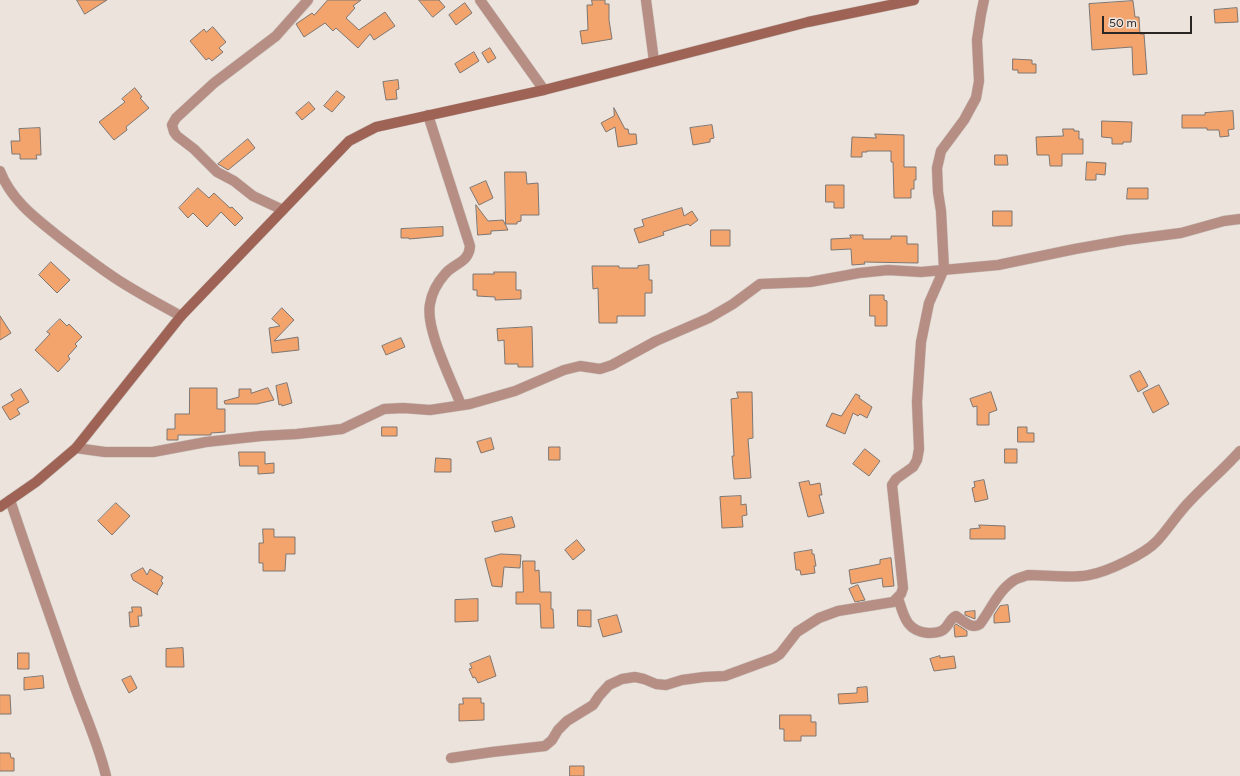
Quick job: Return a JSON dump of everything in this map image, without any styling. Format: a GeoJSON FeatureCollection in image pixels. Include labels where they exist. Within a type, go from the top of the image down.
{"type":"FeatureCollection","features":[{"type":"Feature","properties":{"kind":"main road"},"geometry":{"type":"LineString","coordinates":[[0,507],[36,482],[76,448],[181,316],[349,141],[376,127],[544,90],[808,22],[914,0]]}},
{"type":"Feature","properties":{"kind":"street"},"geometry":{"type":"LineString","coordinates":[[282,210],[253,196],[234,181],[218,172],[194,149],[177,136],[172,125],[176,118],[214,83],[276,36],[308,0]]}},
{"type":"Feature","properties":{"kind":"street"},"geometry":{"type":"LineString","coordinates":[[480,0],[544,90]]}},
{"type":"Feature","properties":{"kind":"street"},"geometry":{"type":"LineString","coordinates":[[646,0],[654,61]]}},
{"type":"Feature","properties":{"kind":"street"},"geometry":{"type":"LineString","coordinates":[[451,758],[545,746],[552,740],[558,730],[567,721],[593,705],[609,685],[622,679],[635,677],[656,684],[666,685],[682,680],[725,676],[774,658],[780,654],[797,632],[819,618],[838,612],[893,602],[901,594],[903,588],[892,485],[896,478],[914,467],[917,460],[917,402],[921,342],[929,303],[944,269],[937,168],[941,151],[964,120],[976,98],[978,81],[977,40],[980,14],[984,0]]}},
{"type":"Feature","properties":{"kind":"street"},"geometry":{"type":"LineString","coordinates":[[428,116],[470,246],[470,254],[466,259],[447,271],[436,285],[430,304],[429,318],[434,337],[461,406]]}},
{"type":"Feature","properties":{"kind":"street"},"geometry":{"type":"LineString","coordinates":[[0,171],[5,184],[16,199],[27,211],[44,225],[116,278],[181,316]]}},
{"type":"Feature","properties":{"kind":"street"},"geometry":{"type":"LineString","coordinates":[[76,448],[105,452],[153,452],[206,442],[342,429],[384,409],[403,408],[430,410],[461,406],[515,391],[564,370],[580,366],[600,369],[612,365],[656,341],[709,318],[733,304],[760,284],[810,282],[888,270],[921,272],[998,265],[1126,240],[1181,233],[1224,221],[1240,219]]}},
{"type":"Feature","properties":{"kind":"street"},"geometry":{"type":"LineString","coordinates":[[898,598],[905,619],[913,629],[921,632],[934,633],[944,630],[952,618],[956,616],[972,627],[977,626],[980,624],[1004,590],[1018,578],[1028,575],[1090,575],[1106,570],[1142,553],[1156,543],[1177,514],[1240,451]]}},
{"type":"Feature","properties":{"kind":"street"},"geometry":{"type":"LineString","coordinates":[[10,500],[73,681],[87,715],[106,776]]}},
{"type":"Feature","properties":{"kind":"building"},"geometry":{"type":"Polygon","coordinates":[[[77,0],[107,0],[85,14],[77,0]]]}},
{"type":"Feature","properties":{"kind":"building"},"geometry":{"type":"Polygon","coordinates":[[[328,0],[361,0],[353,6],[355,8],[346,18],[359,30],[385,12],[395,26],[374,40],[370,34],[358,48],[336,28],[333,31],[325,23],[304,37],[296,24],[312,13],[314,15],[328,0]]]}},
{"type":"Feature","properties":{"kind":"building"},"geometry":{"type":"Polygon","coordinates":[[[419,0],[439,0],[445,7],[433,17],[419,0]]]}},
{"type":"Feature","properties":{"kind":"building"},"geometry":{"type":"Polygon","coordinates":[[[592,0],[605,0],[605,4],[609,4],[609,20],[612,39],[582,44],[580,31],[588,30],[587,5],[592,5],[592,0]]]}},
{"type":"Feature","properties":{"kind":"building"},"geometry":{"type":"Polygon","coordinates":[[[1133,1],[1135,17],[1139,17],[1140,34],[1144,34],[1147,74],[1133,75],[1132,47],[1092,50],[1089,4],[1133,1]]]}},
{"type":"Feature","properties":{"kind":"building"},"geometry":{"type":"Polygon","coordinates":[[[465,3],[472,13],[456,25],[449,15],[465,3]]]}},
{"type":"Feature","properties":{"kind":"building"},"geometry":{"type":"Polygon","coordinates":[[[1237,8],[1238,22],[1215,23],[1214,10],[1237,8]]]}},
{"type":"Feature","properties":{"kind":"building"},"geometry":{"type":"Polygon","coordinates":[[[213,27],[226,42],[219,48],[223,52],[212,61],[209,58],[206,60],[190,41],[204,29],[206,32],[213,27]]]}},
{"type":"Feature","properties":{"kind":"building"},"geometry":{"type":"Polygon","coordinates":[[[490,48],[496,58],[488,63],[482,53],[490,48]]]}},
{"type":"Feature","properties":{"kind":"building"},"geometry":{"type":"Polygon","coordinates":[[[474,52],[479,61],[460,73],[455,64],[474,52]]]}},
{"type":"Feature","properties":{"kind":"building"},"geometry":{"type":"Polygon","coordinates":[[[1013,59],[1032,60],[1032,64],[1036,64],[1036,73],[1018,73],[1018,70],[1013,70],[1013,59]]]}},
{"type":"Feature","properties":{"kind":"building"},"geometry":{"type":"Polygon","coordinates":[[[398,80],[399,89],[396,90],[397,99],[386,100],[383,82],[398,80]]]}},
{"type":"Feature","properties":{"kind":"building"},"geometry":{"type":"Polygon","coordinates":[[[135,88],[142,97],[140,98],[149,108],[126,127],[127,130],[114,140],[99,122],[125,102],[122,99],[135,88]]]}},
{"type":"Feature","properties":{"kind":"building"},"geometry":{"type":"Polygon","coordinates":[[[337,91],[345,97],[332,112],[324,106],[337,91]]]}},
{"type":"Feature","properties":{"kind":"building"},"geometry":{"type":"Polygon","coordinates":[[[309,102],[315,109],[302,120],[296,113],[309,102]]]}},
{"type":"Feature","properties":{"kind":"building"},"geometry":{"type":"Polygon","coordinates":[[[614,108],[625,129],[628,129],[629,134],[636,134],[637,144],[618,147],[615,127],[606,132],[601,123],[614,116],[614,108]]]}},
{"type":"Feature","properties":{"kind":"building"},"geometry":{"type":"Polygon","coordinates":[[[1233,111],[1234,129],[1228,130],[1229,136],[1220,137],[1219,130],[1207,130],[1207,128],[1182,128],[1182,115],[1205,115],[1205,113],[1233,111]]]}},
{"type":"Feature","properties":{"kind":"building"},"geometry":{"type":"Polygon","coordinates":[[[1102,121],[1132,122],[1131,142],[1112,144],[1112,138],[1102,137],[1102,121]]]}},
{"type":"Feature","properties":{"kind":"building"},"geometry":{"type":"Polygon","coordinates":[[[712,125],[714,138],[710,139],[710,142],[693,145],[690,128],[712,125]]]}},
{"type":"Feature","properties":{"kind":"building"},"geometry":{"type":"Polygon","coordinates":[[[40,128],[41,155],[36,155],[37,159],[20,159],[20,154],[12,154],[11,141],[20,141],[19,129],[40,128]]]}},
{"type":"Feature","properties":{"kind":"building"},"geometry":{"type":"Polygon","coordinates":[[[1063,129],[1074,129],[1074,131],[1079,131],[1079,139],[1083,139],[1083,154],[1062,154],[1062,166],[1050,166],[1049,155],[1037,155],[1036,137],[1063,136],[1063,129]]]}},
{"type":"Feature","properties":{"kind":"building"},"geometry":{"type":"Polygon","coordinates":[[[875,134],[904,135],[904,167],[916,167],[916,180],[914,180],[914,189],[911,189],[911,198],[894,198],[893,162],[891,162],[891,151],[867,151],[862,152],[862,157],[851,157],[852,137],[876,138],[875,134]]]}},
{"type":"Feature","properties":{"kind":"building"},"geometry":{"type":"Polygon","coordinates":[[[248,139],[255,148],[228,170],[218,164],[248,139]]]}},
{"type":"Feature","properties":{"kind":"building"},"geometry":{"type":"Polygon","coordinates":[[[995,155],[1007,155],[1008,165],[995,165],[995,155]]]}},
{"type":"Feature","properties":{"kind":"building"},"geometry":{"type":"Polygon","coordinates":[[[1087,162],[1106,163],[1105,175],[1096,174],[1096,180],[1086,180],[1087,162]]]}},
{"type":"Feature","properties":{"kind":"building"},"geometry":{"type":"Polygon","coordinates":[[[505,172],[526,172],[527,184],[538,183],[539,215],[521,215],[521,221],[517,222],[517,224],[506,224],[505,172]]]}},
{"type":"Feature","properties":{"kind":"building"},"geometry":{"type":"Polygon","coordinates":[[[486,181],[493,198],[479,205],[470,188],[486,181]]]}},
{"type":"Feature","properties":{"kind":"building"},"geometry":{"type":"Polygon","coordinates":[[[826,185],[844,185],[844,208],[834,208],[834,202],[826,202],[826,185]]]}},
{"type":"Feature","properties":{"kind":"building"},"geometry":{"type":"Polygon","coordinates":[[[198,188],[209,198],[214,193],[243,218],[235,226],[221,212],[207,227],[193,213],[188,218],[179,208],[198,188]]]}},
{"type":"Feature","properties":{"kind":"building"},"geometry":{"type":"Polygon","coordinates":[[[1128,188],[1148,188],[1148,199],[1127,199],[1128,188]]]}},
{"type":"Feature","properties":{"kind":"building"},"geometry":{"type":"Polygon","coordinates":[[[476,205],[488,221],[503,220],[508,230],[491,231],[491,234],[478,235],[476,205]]]}},
{"type":"Feature","properties":{"kind":"building"},"geometry":{"type":"Polygon","coordinates":[[[682,208],[684,216],[692,211],[698,220],[690,226],[688,224],[663,232],[664,235],[639,243],[634,229],[644,226],[642,220],[682,208]]]}},
{"type":"Feature","properties":{"kind":"building"},"geometry":{"type":"Polygon","coordinates":[[[993,211],[1012,211],[1012,226],[993,226],[993,211]]]}},
{"type":"Feature","properties":{"kind":"building"},"geometry":{"type":"Polygon","coordinates":[[[443,227],[443,236],[409,239],[401,238],[401,229],[443,227]]]}},
{"type":"Feature","properties":{"kind":"building"},"geometry":{"type":"Polygon","coordinates":[[[711,230],[730,230],[730,246],[711,246],[711,230]]]}},
{"type":"Feature","properties":{"kind":"building"},"geometry":{"type":"Polygon","coordinates":[[[850,235],[863,235],[863,239],[891,239],[891,236],[907,236],[907,244],[918,244],[918,263],[864,262],[865,264],[852,265],[851,249],[831,250],[831,239],[851,238],[850,235]]]}},
{"type":"Feature","properties":{"kind":"building"},"geometry":{"type":"Polygon","coordinates":[[[51,262],[70,280],[57,293],[39,275],[51,262]]]}},
{"type":"Feature","properties":{"kind":"building"},"geometry":{"type":"Polygon","coordinates":[[[649,265],[649,280],[652,280],[652,293],[645,293],[645,316],[617,316],[617,323],[599,323],[598,288],[593,289],[592,266],[638,268],[638,266],[649,265]]]}},
{"type":"Feature","properties":{"kind":"building"},"geometry":{"type":"Polygon","coordinates":[[[494,272],[516,272],[516,290],[521,290],[521,299],[495,300],[495,297],[477,296],[477,290],[473,290],[473,274],[494,274],[494,272]]]}},
{"type":"Feature","properties":{"kind":"building"},"geometry":{"type":"Polygon","coordinates":[[[870,295],[884,295],[884,300],[887,301],[887,326],[875,326],[875,316],[870,316],[870,295]]]}},
{"type":"Feature","properties":{"kind":"building"},"geometry":{"type":"Polygon","coordinates":[[[282,308],[294,320],[274,341],[298,337],[299,350],[272,353],[269,328],[280,326],[272,319],[282,308]]]}},
{"type":"Feature","properties":{"kind":"building"},"geometry":{"type":"Polygon","coordinates":[[[0,316],[11,333],[0,340],[0,316]]]}},
{"type":"Feature","properties":{"kind":"building"},"geometry":{"type":"Polygon","coordinates":[[[60,319],[67,326],[69,324],[82,337],[75,344],[77,346],[68,356],[70,359],[58,372],[35,350],[50,334],[47,332],[60,319]]]}},
{"type":"Feature","properties":{"kind":"building"},"geometry":{"type":"Polygon","coordinates":[[[532,327],[533,367],[518,367],[518,364],[505,364],[504,340],[498,341],[497,329],[532,327]]]}},
{"type":"Feature","properties":{"kind":"building"},"geometry":{"type":"Polygon","coordinates":[[[401,338],[405,347],[386,355],[382,346],[401,338]]]}},
{"type":"Feature","properties":{"kind":"building"},"geometry":{"type":"Polygon","coordinates":[[[1140,371],[1148,386],[1138,392],[1130,376],[1140,371]]]}},
{"type":"Feature","properties":{"kind":"building"},"geometry":{"type":"Polygon","coordinates":[[[287,383],[292,403],[282,406],[281,404],[279,405],[276,386],[287,383]]]}},
{"type":"Feature","properties":{"kind":"building"},"geometry":{"type":"Polygon","coordinates":[[[1159,385],[1169,404],[1153,413],[1143,393],[1159,385]]]}},
{"type":"Feature","properties":{"kind":"building"},"geometry":{"type":"Polygon","coordinates":[[[190,388],[217,388],[217,409],[225,409],[225,432],[211,433],[211,435],[178,435],[178,440],[167,440],[167,429],[175,429],[175,414],[189,414],[190,388]]]}},
{"type":"Feature","properties":{"kind":"building"},"geometry":{"type":"Polygon","coordinates":[[[268,388],[274,400],[257,404],[225,404],[224,401],[239,397],[239,389],[251,389],[251,393],[268,388]]]}},
{"type":"Feature","properties":{"kind":"building"},"geometry":{"type":"Polygon","coordinates":[[[21,389],[29,402],[17,409],[20,414],[10,420],[2,407],[14,400],[11,395],[21,389]]]}},
{"type":"Feature","properties":{"kind":"building"},"geometry":{"type":"Polygon","coordinates":[[[737,392],[752,392],[753,438],[748,439],[751,478],[734,479],[731,399],[738,398],[737,392]]]}},
{"type":"Feature","properties":{"kind":"building"},"geometry":{"type":"Polygon","coordinates":[[[991,392],[997,410],[989,413],[989,425],[977,425],[977,406],[973,407],[970,399],[991,392]]]}},
{"type":"Feature","properties":{"kind":"building"},"geometry":{"type":"Polygon","coordinates":[[[856,394],[860,396],[859,398],[872,407],[867,418],[860,414],[858,416],[853,413],[845,434],[826,426],[832,413],[841,416],[856,394]]]}},
{"type":"Feature","properties":{"kind":"building"},"geometry":{"type":"Polygon","coordinates":[[[382,427],[397,427],[397,436],[382,436],[382,427]]]}},
{"type":"Feature","properties":{"kind":"building"},"geometry":{"type":"Polygon","coordinates":[[[1018,427],[1027,427],[1027,433],[1034,433],[1034,442],[1018,442],[1018,427]]]}},
{"type":"Feature","properties":{"kind":"building"},"geometry":{"type":"Polygon","coordinates":[[[491,438],[494,449],[481,453],[477,442],[491,438]]]}},
{"type":"Feature","properties":{"kind":"building"},"geometry":{"type":"Polygon","coordinates":[[[549,447],[560,447],[560,460],[549,460],[549,447]]]}},
{"type":"Feature","properties":{"kind":"building"},"geometry":{"type":"Polygon","coordinates":[[[865,449],[880,461],[869,476],[853,464],[865,449]]]}},
{"type":"Feature","properties":{"kind":"building"},"geometry":{"type":"Polygon","coordinates":[[[1005,449],[1017,449],[1017,463],[1005,463],[1005,449]]]}},
{"type":"Feature","properties":{"kind":"building"},"geometry":{"type":"Polygon","coordinates":[[[239,452],[265,452],[265,464],[274,463],[274,473],[258,474],[258,466],[240,466],[239,452]]]}},
{"type":"Feature","properties":{"kind":"building"},"geometry":{"type":"Polygon","coordinates":[[[436,458],[451,459],[451,472],[435,472],[436,458]]]}},
{"type":"Feature","properties":{"kind":"building"},"geometry":{"type":"Polygon","coordinates":[[[984,480],[988,499],[975,502],[972,488],[975,487],[974,482],[984,480]]]}},
{"type":"Feature","properties":{"kind":"building"},"geometry":{"type":"Polygon","coordinates":[[[809,481],[810,485],[820,483],[822,495],[819,495],[824,513],[808,517],[799,483],[809,481]]]}},
{"type":"Feature","properties":{"kind":"building"},"geometry":{"type":"Polygon","coordinates":[[[741,496],[741,505],[746,504],[747,515],[742,516],[743,527],[722,528],[720,497],[741,496]]]}},
{"type":"Feature","properties":{"kind":"building"},"geometry":{"type":"Polygon","coordinates":[[[116,503],[130,516],[112,535],[98,521],[116,503]]]}},
{"type":"Feature","properties":{"kind":"building"},"geometry":{"type":"Polygon","coordinates":[[[512,517],[515,527],[495,532],[492,522],[512,517]]]}},
{"type":"Feature","properties":{"kind":"building"},"geometry":{"type":"Polygon","coordinates":[[[979,525],[1005,526],[1005,539],[970,539],[970,529],[980,528],[979,525]]]}},
{"type":"Feature","properties":{"kind":"building"},"geometry":{"type":"Polygon","coordinates":[[[263,529],[274,529],[274,537],[295,537],[295,554],[286,554],[285,571],[263,571],[263,563],[259,563],[259,543],[263,543],[263,529]]]}},
{"type":"Feature","properties":{"kind":"building"},"geometry":{"type":"Polygon","coordinates":[[[577,540],[585,550],[573,560],[565,550],[577,540]]]}},
{"type":"Feature","properties":{"kind":"building"},"geometry":{"type":"Polygon","coordinates":[[[812,550],[816,566],[814,566],[815,573],[801,575],[800,570],[796,570],[794,553],[812,550]]]}},
{"type":"Feature","properties":{"kind":"building"},"geometry":{"type":"Polygon","coordinates":[[[501,554],[521,555],[520,568],[504,567],[502,587],[492,586],[485,559],[501,554]]]}},
{"type":"Feature","properties":{"kind":"building"},"geometry":{"type":"Polygon","coordinates":[[[891,558],[894,586],[883,587],[882,578],[851,584],[849,570],[880,564],[880,560],[891,558]]]}},
{"type":"Feature","properties":{"kind":"building"},"geometry":{"type":"Polygon","coordinates":[[[523,561],[535,561],[535,571],[539,570],[540,592],[551,592],[551,609],[553,609],[554,628],[541,628],[540,604],[516,604],[516,592],[523,592],[523,561]]]}},
{"type":"Feature","properties":{"kind":"building"},"geometry":{"type":"Polygon","coordinates":[[[143,568],[147,575],[150,569],[163,577],[161,581],[163,583],[157,593],[158,595],[133,580],[131,575],[143,568]]]}},
{"type":"Feature","properties":{"kind":"building"},"geometry":{"type":"Polygon","coordinates":[[[858,585],[865,600],[855,602],[849,589],[858,585]]]}},
{"type":"Feature","properties":{"kind":"building"},"geometry":{"type":"Polygon","coordinates":[[[478,599],[478,621],[455,622],[455,600],[478,599]]]}},
{"type":"Feature","properties":{"kind":"building"},"geometry":{"type":"Polygon","coordinates":[[[1008,605],[1010,622],[994,623],[994,615],[1000,606],[1008,605]]]}},
{"type":"Feature","properties":{"kind":"building"},"geometry":{"type":"Polygon","coordinates":[[[132,607],[141,607],[142,616],[138,616],[139,626],[130,627],[129,612],[132,612],[132,607]]]}},
{"type":"Feature","properties":{"kind":"building"},"geometry":{"type":"Polygon","coordinates":[[[578,610],[591,610],[591,627],[578,626],[578,610]]]}},
{"type":"Feature","properties":{"kind":"building"},"geometry":{"type":"Polygon","coordinates":[[[975,611],[975,619],[965,615],[965,612],[975,611]]]}},
{"type":"Feature","properties":{"kind":"building"},"geometry":{"type":"Polygon","coordinates":[[[617,615],[622,632],[603,637],[598,620],[617,615]]]}},
{"type":"Feature","properties":{"kind":"building"},"geometry":{"type":"Polygon","coordinates":[[[956,624],[967,631],[967,636],[955,637],[954,627],[956,624]]]}},
{"type":"Feature","properties":{"kind":"building"},"geometry":{"type":"Polygon","coordinates":[[[183,648],[184,667],[166,667],[166,649],[183,648]]]}},
{"type":"Feature","properties":{"kind":"building"},"geometry":{"type":"Polygon","coordinates":[[[18,653],[29,653],[29,669],[18,669],[18,653]]]}},
{"type":"Feature","properties":{"kind":"building"},"geometry":{"type":"Polygon","coordinates":[[[490,656],[496,676],[478,683],[475,677],[473,678],[469,669],[472,668],[470,664],[490,656]]]}},
{"type":"Feature","properties":{"kind":"building"},"geometry":{"type":"Polygon","coordinates":[[[940,656],[940,658],[954,656],[956,668],[934,671],[930,659],[940,656]]]}},
{"type":"Feature","properties":{"kind":"building"},"geometry":{"type":"Polygon","coordinates":[[[43,676],[44,688],[24,690],[24,678],[43,676]]]}},
{"type":"Feature","properties":{"kind":"building"},"geometry":{"type":"Polygon","coordinates":[[[131,676],[137,688],[129,693],[122,680],[131,676]]]}},
{"type":"Feature","properties":{"kind":"building"},"geometry":{"type":"Polygon","coordinates":[[[867,687],[868,702],[839,704],[838,694],[857,693],[857,688],[867,687]]]}},
{"type":"Feature","properties":{"kind":"building"},"geometry":{"type":"Polygon","coordinates":[[[0,695],[10,695],[11,714],[0,714],[0,695]]]}},
{"type":"Feature","properties":{"kind":"building"},"geometry":{"type":"Polygon","coordinates":[[[463,698],[481,698],[481,703],[484,703],[484,720],[459,721],[459,704],[463,704],[463,698]]]}},
{"type":"Feature","properties":{"kind":"building"},"geometry":{"type":"Polygon","coordinates":[[[780,715],[811,715],[811,722],[816,722],[816,736],[801,736],[801,741],[784,741],[784,729],[780,729],[780,715]]]}},
{"type":"Feature","properties":{"kind":"building"},"geometry":{"type":"Polygon","coordinates":[[[0,753],[10,753],[11,758],[14,758],[14,771],[0,771],[0,753]]]}},
{"type":"Feature","properties":{"kind":"building"},"geometry":{"type":"Polygon","coordinates":[[[570,766],[584,766],[584,776],[570,776],[570,766]]]}}]}
